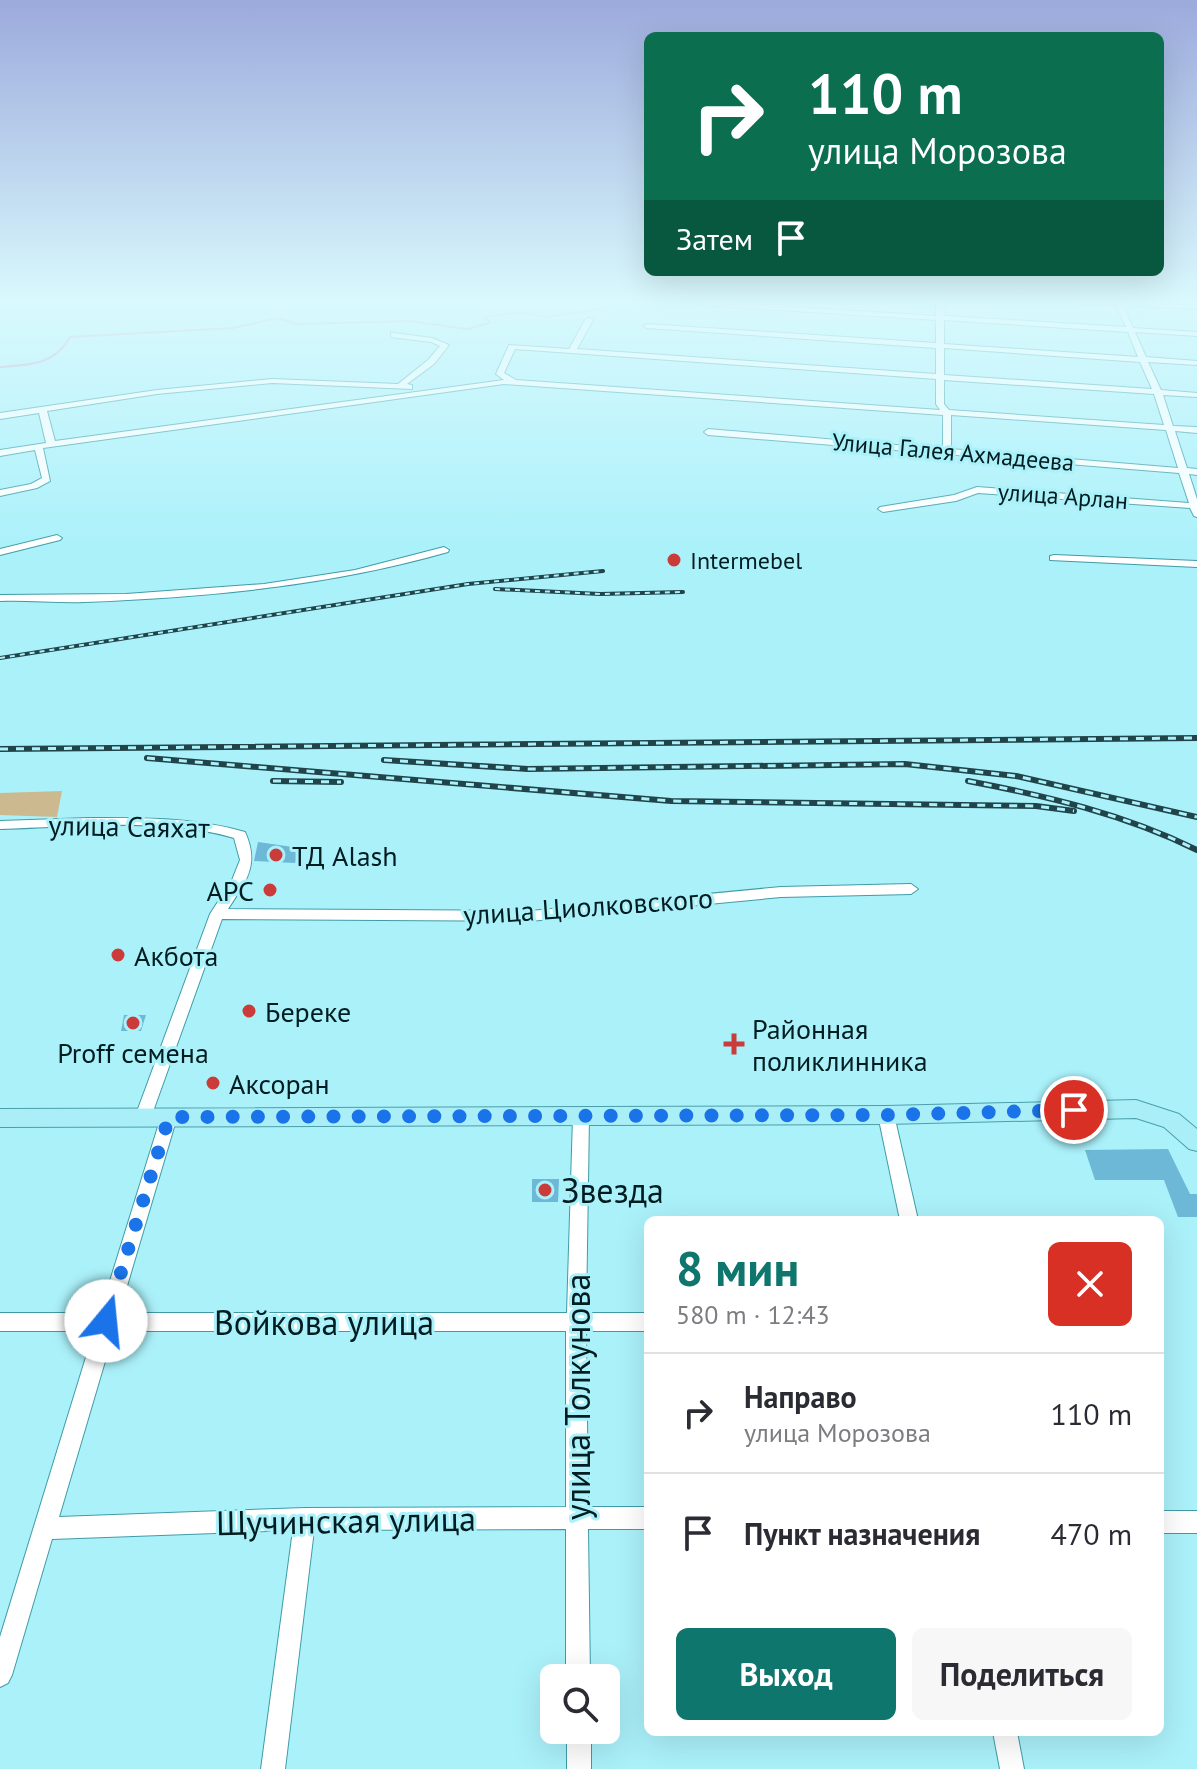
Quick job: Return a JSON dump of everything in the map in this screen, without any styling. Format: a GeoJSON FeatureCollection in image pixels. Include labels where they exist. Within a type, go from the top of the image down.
{"type":"FeatureCollection","features":[{"type":"Feature","properties":{"kind":"main road"},"geometry":{"type":"LineString","coordinates":[[0,1118],[886,1115],[1136,1109],[1171,1120],[1197,1142]]}},
{"type":"Feature","properties":{"kind":"street"},"geometry":{"type":"LineString","coordinates":[[0,416],[157,392],[245,384]]}},
{"type":"Feature","properties":{"kind":"street"},"geometry":{"type":"LineString","coordinates":[[326,384],[439,390]]}},
{"type":"Feature","properties":{"kind":"street"},"geometry":{"type":"LineString","coordinates":[[399,387],[403,384]]}},
{"type":"Feature","properties":{"kind":"street"},"geometry":{"type":"LineString","coordinates":[[0,453],[51,443],[495,384]]}},
{"type":"Feature","properties":{"kind":"street"},"geometry":{"type":"LineString","coordinates":[[529,384],[1197,430]]}},
{"type":"Feature","properties":{"kind":"street"},"geometry":{"type":"LineString","coordinates":[[940,384],[940,404],[947,414],[947,452]]}},
{"type":"Feature","properties":{"kind":"street"},"geometry":{"type":"LineString","coordinates":[[1029,384],[1197,395]]}},
{"type":"Feature","properties":{"kind":"street"},"geometry":{"type":"LineString","coordinates":[[1154,384],[1196,509]]}},
{"type":"Feature","properties":{"kind":"street"},"geometry":{"type":"LineString","coordinates":[[42,410],[51,443]]}},
{"type":"Feature","properties":{"kind":"street","name":"Улица Галея Ахмадеева"},"geometry":{"type":"LineString","coordinates":[[708,432],[1197,472]]}},
{"type":"Feature","properties":{"kind":"street"},"geometry":{"type":"LineString","coordinates":[[0,493],[34,486],[47,479],[38,446]]}},
{"type":"Feature","properties":{"kind":"street","name":"улица Арлан"},"geometry":{"type":"LineString","coordinates":[[883,509],[956,498],[977,490],[1196,509]]}},
{"type":"Feature","properties":{"kind":"street"},"geometry":{"type":"LineString","coordinates":[[0,552],[57,538]]}},
{"type":"Feature","properties":{"kind":"street"},"geometry":{"type":"LineString","coordinates":[[0,598],[75,600],[210,592],[377,570],[444,550]]}},
{"type":"Feature","properties":{"kind":"street"},"geometry":{"type":"LineString","coordinates":[[1054,558],[1197,564]]}},
{"type":"Feature","properties":{"kind":"street","name":"улица Саяхат"},"geometry":{"type":"LineString","coordinates":[[0,825],[224,828],[240,835],[247,860],[217,914],[143,1117]]}},
{"type":"Feature","properties":{"kind":"street","name":"улица Циолковского"},"geometry":{"type":"LineString","coordinates":[[217,914],[530,916],[766,893],[911,889]]}},
{"type":"Feature","properties":{"kind":"street"},"geometry":{"type":"LineString","coordinates":[[886,1115],[908,1216]]}},
{"type":"Feature","properties":{"kind":"street"},"geometry":{"type":"LineString","coordinates":[[0,1675],[169,1117]]}},
{"type":"Feature","properties":{"kind":"street","name":"улица Толкунова"},"geometry":{"type":"LineString","coordinates":[[578,1664],[576,1324],[581,1117]]}},
{"type":"Feature","properties":{"kind":"street","name":"Войкова улица"},"geometry":{"type":"LineString","coordinates":[[0,1322],[644,1322]]}},
{"type":"Feature","properties":{"kind":"street","name":"Щучинская улица"},"geometry":{"type":"LineString","coordinates":[[44,1528],[305,1519],[644,1518]]}},
{"type":"Feature","properties":{"kind":"street"},"geometry":{"type":"LineString","coordinates":[[273,1769],[305,1519]]}},
{"type":"Feature","properties":{"kind":"street"},"geometry":{"type":"LineString","coordinates":[[1164,1522],[1197,1522]]}},
{"type":"Feature","properties":{"kind":"street"},"geometry":{"type":"LineString","coordinates":[[1006,1736],[1012,1769]]}},
{"type":"Feature","properties":{"kind":"street"},"geometry":{"type":"LineString","coordinates":[[579,1744],[579,1769]]}},
{"type":"Feature","properties":{"kind":"shaded area"},"geometry":{"type":"Polygon","coordinates":[[[62,791],[57,817],[0,815],[0,793],[62,791]]]}},
{"type":"Feature","properties":{"kind":"building","name":"ТД Alash"},"geometry":{"type":"Polygon","coordinates":[[[258,842],[300,848],[295,863],[254,861],[258,842]]]}},
{"type":"Feature","properties":{"kind":"building","name":"Proff семена"},"geometry":{"type":"Polygon","coordinates":[[[124,1015],[146,1015],[141,1031],[121,1031],[124,1015]]]}},
{"type":"Feature","properties":{"kind":"building"},"geometry":{"type":"Polygon","coordinates":[[[1168,1149],[1190,1194],[1197,1194],[1197,1217],[1178,1217],[1164,1180],[1095,1180],[1085,1150],[1168,1149]]]}},
{"type":"Feature","properties":{"kind":"building","name":"Звезда"},"geometry":{"type":"Polygon","coordinates":[[[532,1179],[559,1179],[558,1202],[532,1202],[532,1179]]]}},
{"type":"Feature","properties":{"kind":"railway"},"geometry":{"type":"LineString","coordinates":[[0,658],[468,584],[603,571]]}},
{"type":"Feature","properties":{"kind":"railway"},"geometry":{"type":"LineString","coordinates":[[495,589],[600,594],[683,592]]}},
{"type":"Feature","properties":{"kind":"railway"},"geometry":{"type":"LineString","coordinates":[[0,749],[1197,738]]}},
{"type":"Feature","properties":{"kind":"railway"},"geometry":{"type":"LineString","coordinates":[[147,758],[671,801],[1036,806],[1074,811]]}},
{"type":"Feature","properties":{"kind":"railway"},"geometry":{"type":"LineString","coordinates":[[384,760],[528,769],[905,764],[1016,776],[1197,817]]}},
{"type":"Feature","properties":{"kind":"railway"},"geometry":{"type":"LineString","coordinates":[[273,781],[341,782]]}},
{"type":"Feature","properties":{"kind":"railway"},"geometry":{"type":"LineString","coordinates":[[968,781],[1085,808],[1142,826],[1197,850]]}},
{"type":"Feature","properties":{"kind":"place","name":"Intermebel"},"geometry":{"type":"Point","coordinates":[674,560]}},
{"type":"Feature","properties":{"kind":"place","name":"ТД Alash"},"geometry":{"type":"Point","coordinates":[276,855]}},
{"type":"Feature","properties":{"kind":"place","name":"АРС"},"geometry":{"type":"Point","coordinates":[270,890]}},
{"type":"Feature","properties":{"kind":"place","name":"Акбота"},"geometry":{"type":"Point","coordinates":[118,955]}},
{"type":"Feature","properties":{"kind":"place","name":"Береке"},"geometry":{"type":"Point","coordinates":[249,1011]}},
{"type":"Feature","properties":{"kind":"place","name":"Proff семена"},"geometry":{"type":"Point","coordinates":[133,1023]}},
{"type":"Feature","properties":{"kind":"place","name":"Районная поликлинника"},"geometry":{"type":"Point","coordinates":[734,1044]}},
{"type":"Feature","properties":{"kind":"place","name":"Аксоран"},"geometry":{"type":"Point","coordinates":[213,1083]}},
{"type":"Feature","properties":{"kind":"place","name":"Звезда"},"geometry":{"type":"Point","coordinates":[545,1190]}},
{"type":"Feature","properties":{"kind":"route"},"geometry":{"type":"LineString","coordinates":[[106,1321],[169,1117],[886,1115],[1074,1110]]}}]}
